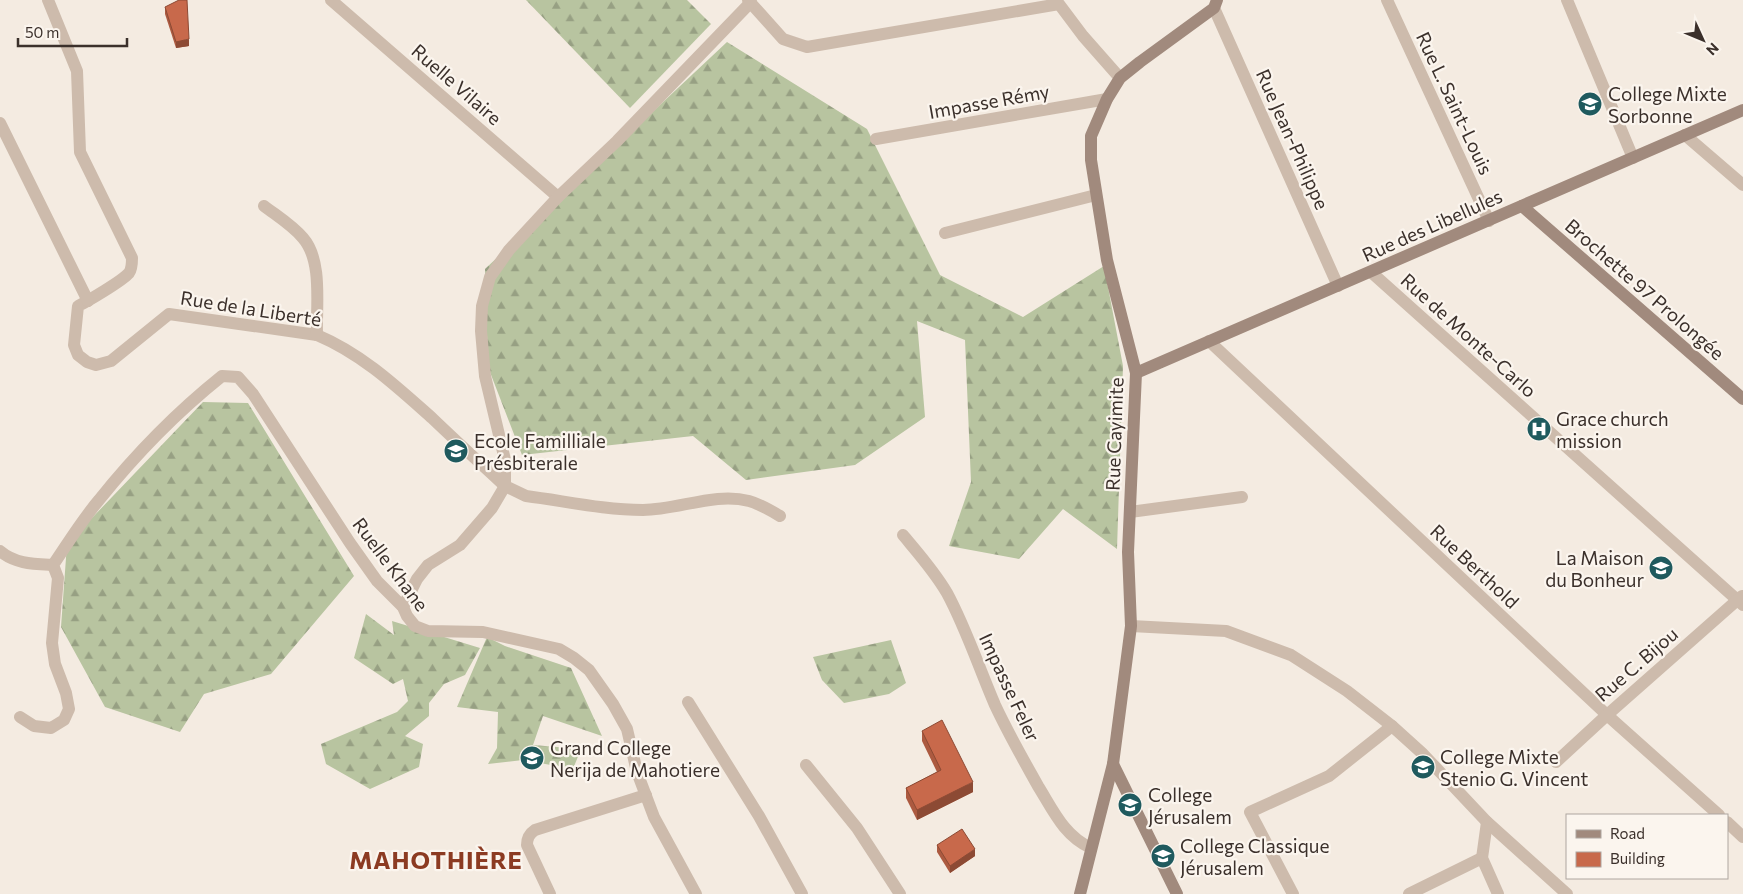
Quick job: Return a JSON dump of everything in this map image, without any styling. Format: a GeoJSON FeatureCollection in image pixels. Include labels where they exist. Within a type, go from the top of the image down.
{"type":"FeatureCollection","features":[{"type":"Feature","properties":{"kind":"street","name":"Rue de la Liberté"},"geometry":{"type":"LineString","coordinates":[[48,0],[77,71],[80,152],[132,258],[132,266],[129,273],[78,306],[74,345],[78,355],[87,362],[96,365],[111,361],[169,314],[317,335],[361,358],[394,384],[505,486],[526,496],[629,510],[736,499],[760,505],[780,516]]}},
{"type":"Feature","properties":{"kind":"street","name":"Ruelle Vilaire"},"geometry":{"type":"LineString","coordinates":[[332,0],[558,197]]}},
{"type":"Feature","properties":{"kind":"street","name":"Rue L. Saint-Louis"},"geometry":{"type":"LineString","coordinates":[[1387,0],[1489,221]]}},
{"type":"Feature","properties":{"kind":"street"},"geometry":{"type":"LineString","coordinates":[[1567,0],[1633,158]]}},
{"type":"Feature","properties":{"kind":"street"},"geometry":{"type":"LineString","coordinates":[[402,607],[417,579],[428,565],[460,545],[492,508],[505,486],[505,460],[485,376],[481,331],[482,306],[490,277],[509,250],[558,197],[755,3],[783,39],[807,47],[1058,2],[1083,36],[1120,78]]}},
{"type":"Feature","properties":{"kind":"street","name":"Rue Cayimite"},"geometry":{"type":"LineString","coordinates":[[1080,894],[1113,764],[1131,626],[1128,552],[1136,374],[1107,260],[1091,160],[1091,136],[1107,99],[1120,78],[1215,4]]}},
{"type":"Feature","properties":{"kind":"street","name":"Rue Jean-Philippe"},"geometry":{"type":"LineString","coordinates":[[1215,4],[1338,286]]}},
{"type":"Feature","properties":{"kind":"street","name":"Impasse Rémy"},"geometry":{"type":"LineString","coordinates":[[876,139],[1107,99]]}},
{"type":"Feature","properties":{"kind":"street","name":"Rue des Libellules"},"geometry":{"type":"LineString","coordinates":[[1136,374],[1743,110]]}},
{"type":"Feature","properties":{"kind":"street"},"geometry":{"type":"LineString","coordinates":[[0,123],[88,301]]}},
{"type":"Feature","properties":{"kind":"street"},"geometry":{"type":"LineString","coordinates":[[1685,135],[1743,186]]}},
{"type":"Feature","properties":{"kind":"street"},"geometry":{"type":"LineString","coordinates":[[945,233],[1096,195]]}},
{"type":"Feature","properties":{"kind":"street"},"geometry":{"type":"LineString","coordinates":[[264,206],[294,229],[304,239],[311,252],[316,281],[317,335]]}},
{"type":"Feature","properties":{"kind":"street","name":"Brochette 97 Prolongée"},"geometry":{"type":"LineString","coordinates":[[1522,206],[1743,399]]}},
{"type":"Feature","properties":{"kind":"street","name":"Rue de Monte-Carlo"},"geometry":{"type":"LineString","coordinates":[[1371,272],[1741,600]]}},
{"type":"Feature","properties":{"kind":"street","name":"Rue Berthold"},"geometry":{"type":"LineString","coordinates":[[1209,341],[1606,715],[1718,814]]}},
{"type":"Feature","properties":{"kind":"street","name":"Ruelle Khane"},"geometry":{"type":"LineString","coordinates":[[53,565],[98,500],[139,453],[222,376],[238,377],[245,383],[350,543],[415,626],[428,631],[483,632],[559,649],[589,670],[613,704],[627,729],[637,772],[654,817],[696,894]]}},
{"type":"Feature","properties":{"kind":"street"},"geometry":{"type":"LineString","coordinates":[[1130,512],[1242,497]]}},
{"type":"Feature","properties":{"kind":"street","name":"Impasse Feler"},"geometry":{"type":"LineString","coordinates":[[903,535],[927,564],[946,592],[980,665],[995,704],[1018,751],[1061,824],[1080,843],[1091,848]]}},
{"type":"Feature","properties":{"kind":"street"},"geometry":{"type":"LineString","coordinates":[[0,551],[6,556],[26,564],[53,565],[58,578],[52,643],[55,664],[66,693],[69,709],[64,720],[51,728],[34,726],[20,718]]}},
{"type":"Feature","properties":{"kind":"street","name":"Rue C. Bijou"},"geometry":{"type":"LineString","coordinates":[[1556,762],[1606,715],[1741,600]]}},
{"type":"Feature","properties":{"kind":"street"},"geometry":{"type":"LineString","coordinates":[[1131,626],[1226,631],[1291,655],[1347,691],[1392,726],[1423,754],[1487,822],[1567,894]]}},
{"type":"Feature","properties":{"kind":"street"},"geometry":{"type":"LineString","coordinates":[[688,702],[759,816],[802,894]]}},
{"type":"Feature","properties":{"kind":"street"},"geometry":{"type":"LineString","coordinates":[[1293,894],[1250,812],[1329,776],[1392,726]]}},
{"type":"Feature","properties":{"kind":"street"},"geometry":{"type":"LineString","coordinates":[[1113,764],[1177,894]]}},
{"type":"Feature","properties":{"kind":"street"},"geometry":{"type":"LineString","coordinates":[[806,765],[857,828],[900,894]]}},
{"type":"Feature","properties":{"kind":"street"},"geometry":{"type":"LineString","coordinates":[[550,894],[527,845],[528,836],[531,832],[646,796]]}},
{"type":"Feature","properties":{"kind":"street"},"geometry":{"type":"LineString","coordinates":[[1487,822],[1482,858],[1498,894]]}},
{"type":"Feature","properties":{"kind":"street"},"geometry":{"type":"LineString","coordinates":[[1728,823],[1743,837]]}},
{"type":"Feature","properties":{"kind":"street"},"geometry":{"type":"LineString","coordinates":[[1409,894],[1482,858]]}},
{"type":"Feature","properties":{"kind":"green space"},"geometry":{"type":"Polygon","coordinates":[[[526,0],[687,0],[711,24],[630,108],[526,0]]]}},
{"type":"Feature","properties":{"kind":"green space"},"geometry":{"type":"Polygon","coordinates":[[[727,42],[867,129],[940,275],[1023,317],[1104,266],[1123,366],[1117,549],[1063,509],[1019,559],[949,546],[971,482],[965,340],[917,321],[925,417],[855,465],[746,480],[693,436],[522,455],[488,367],[485,269],[727,42]]]}},
{"type":"Feature","properties":{"kind":"green space"},"geometry":{"type":"Polygon","coordinates":[[[203,402],[248,403],[354,576],[271,674],[204,694],[180,732],[105,707],[61,627],[67,544],[203,402]]]}},
{"type":"Feature","properties":{"kind":"green space"},"geometry":{"type":"Polygon","coordinates":[[[366,614],[394,635],[392,621],[480,648],[465,675],[444,684],[429,703],[429,716],[405,736],[423,744],[419,767],[370,789],[326,764],[321,744],[397,712],[408,701],[403,679],[393,684],[354,658],[366,614]]]}},
{"type":"Feature","properties":{"kind":"green space"},"geometry":{"type":"Polygon","coordinates":[[[487,637],[505,646],[571,668],[602,736],[543,716],[533,745],[581,749],[573,769],[523,760],[488,764],[497,748],[498,712],[457,707],[487,637]]]}},
{"type":"Feature","properties":{"kind":"green space"},"geometry":{"type":"Polygon","coordinates":[[[891,640],[906,683],[889,694],[844,703],[822,680],[813,657],[891,640]]]}},
{"type":"Feature","properties":{"kind":"building"},"geometry":{"type":"Polygon","coordinates":[[[179,0],[187,0],[189,39],[176,42],[165,7],[179,0]]]}},
{"type":"Feature","properties":{"kind":"building"},"geometry":{"type":"Polygon","coordinates":[[[942,720],[973,782],[917,810],[906,788],[941,770],[922,731],[942,720]]]}},
{"type":"Feature","properties":{"kind":"building"},"geometry":{"type":"Polygon","coordinates":[[[962,829],[975,849],[950,866],[937,845],[962,829]]]}},
{"type":"Feature","properties":{"kind":"place","name":"College Mixte Sorbonne"},"geometry":{"type":"Point","coordinates":[1590,104]}},
{"type":"Feature","properties":{"kind":"place","name":"Grace church mission"},"geometry":{"type":"Point","coordinates":[1539,429]}},
{"type":"Feature","properties":{"kind":"place","name":"Ecole Familliale Présbiterale"},"geometry":{"type":"Point","coordinates":[456,451]}},
{"type":"Feature","properties":{"kind":"place","name":"La Maison du Bonheur"},"geometry":{"type":"Point","coordinates":[1661,568]}},
{"type":"Feature","properties":{"kind":"place","name":"Grand College Nerija de Mahotiere"},"geometry":{"type":"Point","coordinates":[532,758]}},
{"type":"Feature","properties":{"kind":"place","name":"College Mixte Stenio G. Vincent"},"geometry":{"type":"Point","coordinates":[1423,767]}},
{"type":"Feature","properties":{"kind":"place","name":"College Jérusalem"},"geometry":{"type":"Point","coordinates":[1130,805]}},
{"type":"Feature","properties":{"kind":"place","name":"College Classique Jérusalem"},"geometry":{"type":"Point","coordinates":[1163,856]}},
{"type":"Feature","properties":{"kind":"district","name":"MAHOTHIÈRE"},"geometry":{"type":"Point","coordinates":[436,859]}}]}
